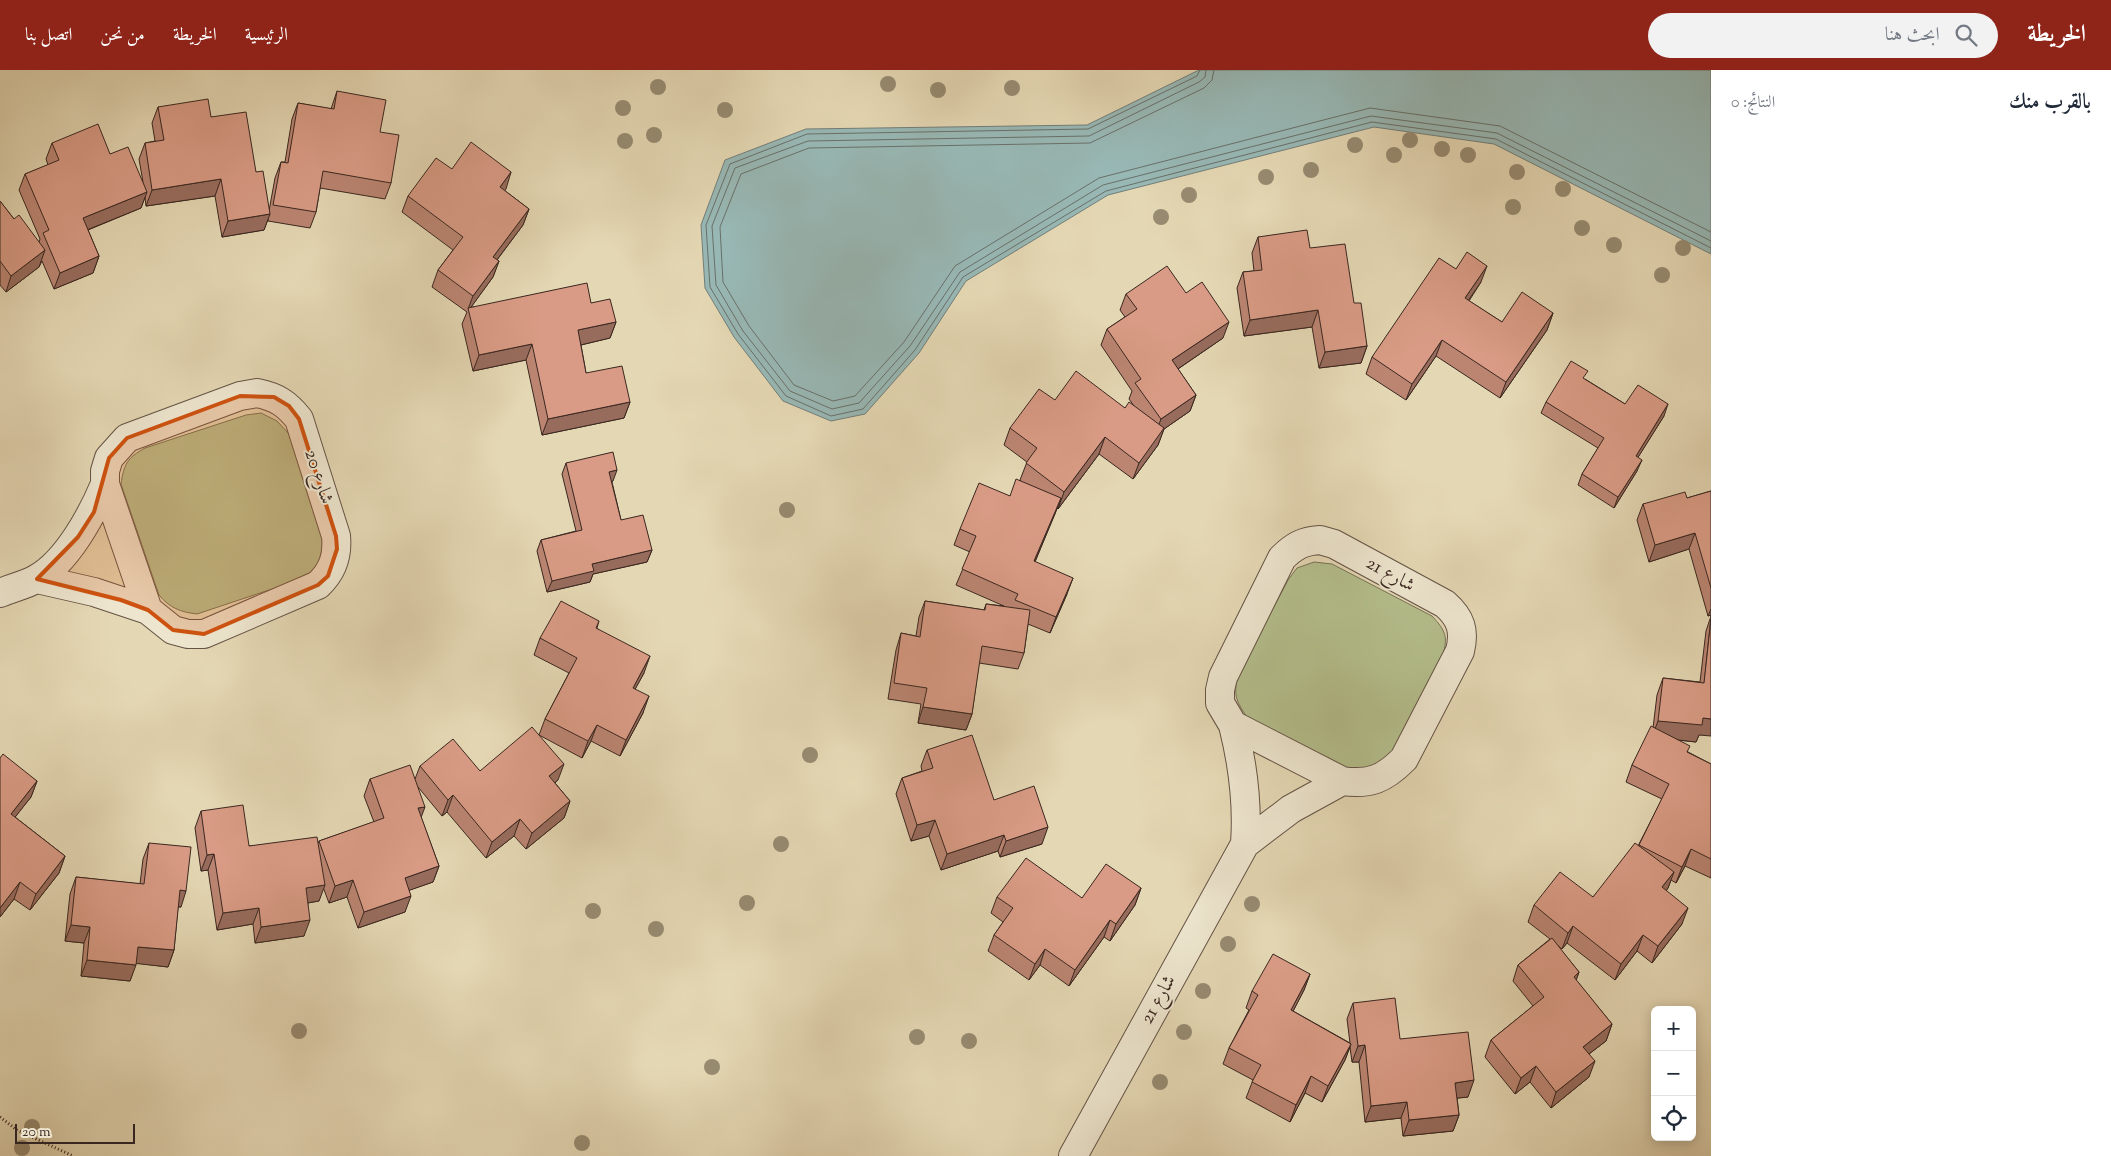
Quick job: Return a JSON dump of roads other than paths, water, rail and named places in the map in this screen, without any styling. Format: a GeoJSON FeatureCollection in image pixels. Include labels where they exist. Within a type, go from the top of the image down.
{"type":"FeatureCollection","features":[{"type":"Feature","properties":{"kind":"street","name":"شارع 20"},"geometry":{"type":"LineString","coordinates":[[0,593],[37,579],[59,559],[78,537],[94,512],[105,484],[109,458],[127,438],[240,396],[258,393],[274,396],[289,406],[300,420],[336,536],[337,550],[328,576],[318,585],[204,634],[188,634],[172,630],[148,610],[94,592],[37,579]]}},
{"type":"Feature","properties":{"kind":"street","name":"شارع 20"},"geometry":{"type":"LineString","coordinates":[[105,484],[148,610]]}},
{"type":"Feature","properties":{"kind":"street","name":"شارع 21"},"geometry":{"type":"LineString","coordinates":[[1233,725],[1342,781],[1359,783],[1376,780],[1392,772],[1404,759],[1460,651],[1463,638],[1458,619],[1445,604],[1334,544],[1320,540],[1306,541],[1292,547],[1282,558],[1223,677],[1220,690],[1220,703],[1233,725],[1245,784],[1247,814],[1245,844]]}},
{"type":"Feature","properties":{"kind":"street","name":"شارع 21"},"geometry":{"type":"LineString","coordinates":[[1073,1156],[1245,844],[1291,809],[1342,781]]}},
{"type":"Feature","properties":{"kind":"water"},"geometry":{"type":"Polygon","coordinates":[[[1199,70],[1711,70],[1711,254],[1494,144],[1374,127],[1108,195],[966,281],[919,353],[865,414],[831,421],[783,401],[734,337],[705,288],[701,225],[725,160],[806,129],[1087,125],[1199,70]]]}}]}
